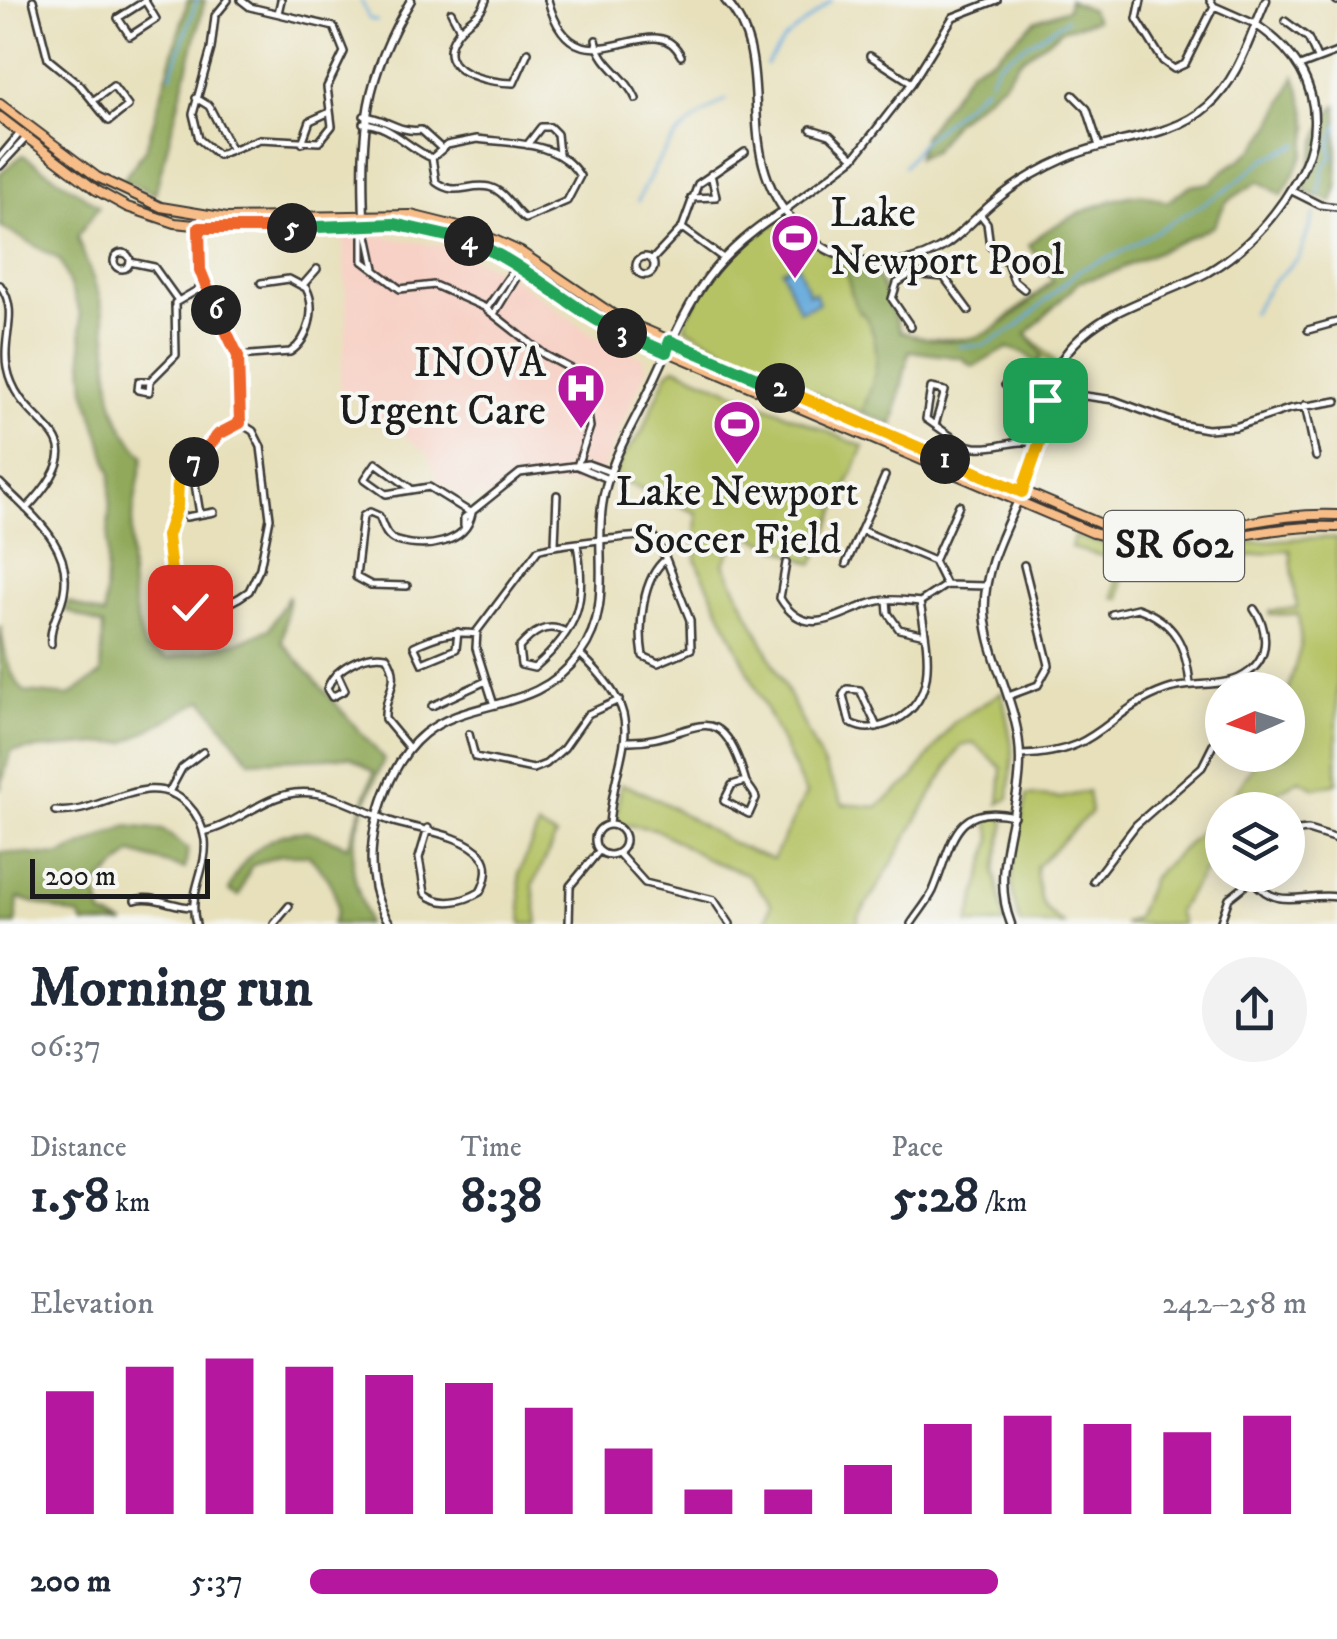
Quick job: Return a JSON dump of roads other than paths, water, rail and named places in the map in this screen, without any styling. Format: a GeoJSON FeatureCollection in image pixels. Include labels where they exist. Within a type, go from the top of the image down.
{"type":"FeatureCollection","features":[{"type":"Feature","properties":{"kind":"main road","name":"SR 602"},"geometry":{"type":"LineString","coordinates":[[0,104],[120,190],[161,207],[200,216],[240,219],[364,212],[449,222],[525,255],[591,303],[670,341],[1102,524],[1165,534],[1208,532],[1291,516],[1337,515]]}},
{"type":"Feature","properties":{"kind":"main road","name":"SR 602"},"geometry":{"type":"LineString","coordinates":[[0,117],[96,190],[127,207],[199,228],[244,230],[364,224],[446,234],[522,267],[590,317],[1094,534],[1154,545],[1190,546],[1279,530],[1337,527]]}},
{"type":"Feature","properties":{"kind":"street"},"geometry":{"type":"LineString","coordinates":[[33,0],[48,59],[94,100],[109,121],[128,106],[113,86],[94,100]]}},
{"type":"Feature","properties":{"kind":"street"},"geometry":{"type":"LineString","coordinates":[[228,0],[215,16],[211,49],[196,98],[193,114],[200,139],[218,155],[260,139],[319,142],[332,126],[327,87],[344,52],[334,27],[278,14],[241,0]]}},
{"type":"Feature","properties":{"kind":"street"},"geometry":{"type":"LineString","coordinates":[[278,14],[281,0]]}},
{"type":"Feature","properties":{"kind":"street"},"geometry":{"type":"LineString","coordinates":[[411,0],[379,58],[363,120],[364,224],[370,258],[377,271],[400,289],[434,285],[487,308],[545,355],[575,370],[582,380],[590,430],[577,466]]}},
{"type":"Feature","properties":{"kind":"street"},"geometry":{"type":"LineString","coordinates":[[486,0],[480,14],[460,29],[451,56],[456,66],[472,77],[517,82],[528,52]]}},
{"type":"Feature","properties":{"kind":"street"},"geometry":{"type":"LineString","coordinates":[[548,0],[555,19],[566,31],[596,40],[614,36]]}},
{"type":"Feature","properties":{"kind":"street"},"geometry":{"type":"LineString","coordinates":[[725,0],[744,27],[753,52],[756,138],[763,168],[785,210],[800,230],[842,256],[881,264],[913,260],[950,242],[1033,175],[1099,146],[1172,128],[1204,110],[1229,82],[1266,0]]}},
{"type":"Feature","properties":{"kind":"street"},"geometry":{"type":"LineString","coordinates":[[390,924],[378,900],[372,874],[378,816],[388,782],[408,748],[443,720],[548,682],[580,654],[599,610],[601,542],[609,475],[686,306],[723,258],[854,158],[912,83],[953,17],[996,0]]}},
{"type":"Feature","properties":{"kind":"street"},"geometry":{"type":"LineString","coordinates":[[1011,924],[1002,876],[1014,816],[1020,755],[1011,695],[988,629],[987,586],[1039,444],[1047,391],[1062,359],[1088,329],[1227,260],[1267,224],[1307,160],[1314,127],[1313,104],[1300,66],[1277,38],[1212,3],[1186,64],[1174,69],[1163,61],[1137,20],[1142,0]]}},
{"type":"Feature","properties":{"kind":"street"},"geometry":{"type":"LineString","coordinates":[[145,1],[156,19],[130,36],[118,18],[145,1]]}},
{"type":"Feature","properties":{"kind":"street"},"geometry":{"type":"LineString","coordinates":[[450,12],[460,29]]}},
{"type":"Feature","properties":{"kind":"street"},"geometry":{"type":"LineString","coordinates":[[1285,21],[1308,38],[1316,58]]}},
{"type":"Feature","properties":{"kind":"street"},"geometry":{"type":"LineString","coordinates":[[675,35],[681,56]]}},
{"type":"Feature","properties":{"kind":"street"},"geometry":{"type":"LineString","coordinates":[[596,40],[604,60],[624,77],[636,99]]}},
{"type":"Feature","properties":{"kind":"street"},"geometry":{"type":"LineString","coordinates":[[1300,66],[1337,52]]}},
{"type":"Feature","properties":{"kind":"street"},"geometry":{"type":"LineString","coordinates":[[870,56],[912,83]]}},
{"type":"Feature","properties":{"kind":"street"},"geometry":{"type":"LineString","coordinates":[[1073,94],[1087,108],[1099,146]]}},
{"type":"Feature","properties":{"kind":"street"},"geometry":{"type":"LineString","coordinates":[[196,98],[210,106],[232,150]]}},
{"type":"Feature","properties":{"kind":"street"},"geometry":{"type":"LineString","coordinates":[[302,143],[310,121],[330,112]]}},
{"type":"Feature","properties":{"kind":"street"},"geometry":{"type":"LineString","coordinates":[[363,120],[382,118],[397,131],[421,130],[442,149]]}},
{"type":"Feature","properties":{"kind":"street"},"geometry":{"type":"LineString","coordinates":[[363,120],[386,126],[410,148],[432,158]]}},
{"type":"Feature","properties":{"kind":"street"},"geometry":{"type":"LineString","coordinates":[[0,166],[31,126]]}},
{"type":"Feature","properties":{"kind":"street"},"geometry":{"type":"LineString","coordinates":[[528,145],[541,127],[550,127],[556,134],[559,154]]}},
{"type":"Feature","properties":{"kind":"street"},"geometry":{"type":"LineString","coordinates":[[810,130],[830,136],[854,158]]}},
{"type":"Feature","properties":{"kind":"street"},"geometry":{"type":"LineString","coordinates":[[0,157],[24,135]]}},
{"type":"Feature","properties":{"kind":"street"},"geometry":{"type":"LineString","coordinates":[[477,139],[528,145],[568,157],[580,176],[567,201],[525,219],[490,187],[445,189],[436,182],[432,158],[442,149],[477,139]]}},
{"type":"Feature","properties":{"kind":"street"},"geometry":{"type":"LineString","coordinates":[[652,260],[682,228],[698,184],[745,152]]}},
{"type":"Feature","properties":{"kind":"street"},"geometry":{"type":"LineString","coordinates":[[691,198],[716,197],[711,174]]}},
{"type":"Feature","properties":{"kind":"street"},"geometry":{"type":"LineString","coordinates":[[1290,190],[1317,204],[1337,207]]}},
{"type":"Feature","properties":{"kind":"street"},"geometry":{"type":"LineString","coordinates":[[980,214],[987,223],[990,246],[1007,262],[1014,280],[1024,290]]}},
{"type":"Feature","properties":{"kind":"street"},"geometry":{"type":"LineString","coordinates":[[200,216],[198,259],[204,286],[238,356],[240,423]]}},
{"type":"Feature","properties":{"kind":"street"},"geometry":{"type":"LineString","coordinates":[[682,228],[723,258]]}},
{"type":"Feature","properties":{"kind":"street"},"geometry":{"type":"LineString","coordinates":[[494,314],[525,255]]}},
{"type":"Feature","properties":{"kind":"street"},"geometry":{"type":"LineString","coordinates":[[913,260],[916,274]]}},
{"type":"Feature","properties":{"kind":"street"},"geometry":{"type":"LineString","coordinates":[[130,262],[154,267],[178,299]]}},
{"type":"Feature","properties":{"kind":"street"},"geometry":{"type":"LineString","coordinates":[[487,308],[522,267]]}},
{"type":"Feature","properties":{"kind":"street"},"geometry":{"type":"LineString","coordinates":[[303,285],[317,270]]}},
{"type":"Feature","properties":{"kind":"street"},"geometry":{"type":"LineString","coordinates":[[910,328],[893,306],[892,294],[900,279],[916,274],[944,278],[969,311]]}},
{"type":"Feature","properties":{"kind":"street"},"geometry":{"type":"LineString","coordinates":[[238,356],[283,354],[300,345],[311,304],[303,285],[289,279],[261,283]]}},
{"type":"Feature","properties":{"kind":"street"},"geometry":{"type":"LineString","coordinates":[[0,284],[11,311],[6,356],[9,375],[18,395],[54,434],[59,454],[54,478],[26,509]]}},
{"type":"Feature","properties":{"kind":"street"},"geometry":{"type":"LineString","coordinates":[[150,381],[151,390],[142,393],[138,381],[150,381],[176,354],[173,313],[178,299],[204,286]]}},
{"type":"Feature","properties":{"kind":"street"},"geometry":{"type":"LineString","coordinates":[[1308,330],[1337,322]]}},
{"type":"Feature","properties":{"kind":"street"},"geometry":{"type":"LineString","coordinates":[[1005,385],[1130,403],[1179,424],[1207,429],[1235,428],[1305,405],[1337,401]]}},
{"type":"Feature","properties":{"kind":"street"},"geometry":{"type":"LineString","coordinates":[[936,426],[945,391],[932,388],[926,419],[936,426],[976,447],[1027,440],[1039,444]]}},
{"type":"Feature","properties":{"kind":"street"},"geometry":{"type":"LineString","coordinates":[[1305,405],[1316,456]]}},
{"type":"Feature","properties":{"kind":"street"},"geometry":{"type":"LineString","coordinates":[[240,423],[253,431],[261,447],[270,530],[249,591],[213,606],[190,607],[182,601],[172,580],[167,536],[177,506],[178,481],[219,434],[240,423]]}},
{"type":"Feature","properties":{"kind":"street"},"geometry":{"type":"LineString","coordinates":[[410,488],[376,463],[365,479],[386,494],[429,487],[472,513]]}},
{"type":"Feature","properties":{"kind":"street"},"geometry":{"type":"LineString","coordinates":[[407,586],[371,585],[356,578],[364,516],[370,512],[379,516],[386,534],[397,541],[449,542],[464,528],[464,518],[520,474],[592,464],[609,475]]}},
{"type":"Feature","properties":{"kind":"street"},"geometry":{"type":"LineString","coordinates":[[187,471],[195,484],[200,514]]}},
{"type":"Feature","properties":{"kind":"street"},"geometry":{"type":"LineString","coordinates":[[846,564],[885,476]]}},
{"type":"Feature","properties":{"kind":"street"},"geometry":{"type":"LineString","coordinates":[[0,482],[54,540],[65,568],[65,588],[50,630],[51,644]]}},
{"type":"Feature","properties":{"kind":"street"},"geometry":{"type":"LineString","coordinates":[[556,544],[557,494]]}},
{"type":"Feature","properties":{"kind":"street"},"geometry":{"type":"LineString","coordinates":[[934,561],[959,504]]}},
{"type":"Feature","properties":{"kind":"street"},"geometry":{"type":"LineString","coordinates":[[186,517],[214,512]]}},
{"type":"Feature","properties":{"kind":"street"},"geometry":{"type":"LineString","coordinates":[[861,530],[934,561],[946,584]]}},
{"type":"Feature","properties":{"kind":"street"},"geometry":{"type":"LineString","coordinates":[[494,702],[477,634],[538,550],[556,544],[601,542],[644,533],[654,536],[666,558],[693,635],[691,648],[682,656],[658,663],[644,656],[642,613],[652,573],[666,558]]}},
{"type":"Feature","properties":{"kind":"street"},"geometry":{"type":"LineString","coordinates":[[566,632],[547,627],[538,631],[520,648],[521,665],[534,668],[566,632],[583,594],[577,544]]}},
{"type":"Feature","properties":{"kind":"street"},"geometry":{"type":"LineString","coordinates":[[786,563],[780,598],[798,616],[827,623],[888,600],[920,602],[946,584],[987,586]]}},
{"type":"Feature","properties":{"kind":"street"},"geometry":{"type":"LineString","coordinates":[[1011,695],[1038,684],[1049,665],[1024,564]]}},
{"type":"Feature","properties":{"kind":"street"},"geometry":{"type":"LineString","coordinates":[[888,600],[888,613],[898,629],[925,635]]}},
{"type":"Feature","properties":{"kind":"street"},"geometry":{"type":"LineString","coordinates":[[877,727],[865,695],[847,689],[843,706],[850,722],[863,729],[877,727],[895,721],[917,705],[927,681],[920,602]]}},
{"type":"Feature","properties":{"kind":"street"},"geometry":{"type":"LineString","coordinates":[[1112,614],[1137,608],[1166,623],[1186,651],[1190,684]]}},
{"type":"Feature","properties":{"kind":"street"},"geometry":{"type":"LineString","coordinates":[[1250,672],[1261,658],[1265,632],[1254,610]]}},
{"type":"Feature","properties":{"kind":"street"},"geometry":{"type":"LineString","coordinates":[[458,632],[456,649],[422,664],[414,646],[448,631],[458,632],[477,634]]}},
{"type":"Feature","properties":{"kind":"street"},"geometry":{"type":"LineString","coordinates":[[337,673],[345,690],[332,697],[327,689],[337,673],[374,653],[386,656],[394,667],[395,688],[386,702],[386,719],[408,748]]}},
{"type":"Feature","properties":{"kind":"street"},"geometry":{"type":"LineString","coordinates":[[580,654],[598,668],[619,700],[626,741],[610,824]]}},
{"type":"Feature","properties":{"kind":"street"},"geometry":{"type":"LineString","coordinates":[[432,706],[486,681]]}},
{"type":"Feature","properties":{"kind":"street"},"geometry":{"type":"LineString","coordinates":[[1020,755],[1057,753],[1080,746],[1146,699],[1190,684],[1205,683]]}},
{"type":"Feature","properties":{"kind":"street"},"geometry":{"type":"LineString","coordinates":[[469,734],[474,757],[533,769],[552,762],[588,714],[619,700]]}},
{"type":"Feature","properties":{"kind":"street"},"geometry":{"type":"LineString","coordinates":[[626,741],[658,740],[699,722],[716,725],[734,744],[744,781],[756,798],[749,814],[724,802],[732,786],[744,781]]}},
{"type":"Feature","properties":{"kind":"street"},"geometry":{"type":"LineString","coordinates":[[169,792],[182,768],[203,752]]}},
{"type":"Feature","properties":{"kind":"street"},"geometry":{"type":"LineString","coordinates":[[1093,880],[1136,825],[1205,761]]}},
{"type":"Feature","properties":{"kind":"street"},"geometry":{"type":"LineString","coordinates":[[55,811],[90,810],[139,790],[169,792],[189,805],[203,832],[204,856],[192,907],[196,924]]}},
{"type":"Feature","properties":{"kind":"street"},"geometry":{"type":"LineString","coordinates":[[203,832],[224,826],[274,798],[301,792],[332,797],[378,816],[428,828],[480,852],[486,860],[486,876],[480,892],[440,902],[425,893],[419,858],[428,828]]}},
{"type":"Feature","properties":{"kind":"street"},"geometry":{"type":"LineString","coordinates":[[910,924],[932,894],[954,835],[964,822],[985,811],[1014,816]]}},
{"type":"Feature","properties":{"kind":"street"},"geometry":{"type":"LineString","coordinates":[[568,924],[570,886],[598,851],[598,830],[610,824]]}},
{"type":"Feature","properties":{"kind":"street"},"geometry":{"type":"LineString","coordinates":[[610,824],[624,835],[619,854]]}},
{"type":"Feature","properties":{"kind":"street"},"geometry":{"type":"LineString","coordinates":[[1305,830],[1337,839]]}},
{"type":"Feature","properties":{"kind":"street"},"geometry":{"type":"LineString","coordinates":[[598,851],[619,854],[637,877],[652,886],[714,900],[730,924]]}},
{"type":"Feature","properties":{"kind":"street"},"geometry":{"type":"LineString","coordinates":[[1220,924],[1229,898],[1237,892]]}},
{"type":"Feature","properties":{"kind":"street"},"geometry":{"type":"LineString","coordinates":[[1263,892],[1284,901],[1337,897]]}},
{"type":"Feature","properties":{"kind":"street"},"geometry":{"type":"LineString","coordinates":[[135,900],[146,897],[171,906],[192,907]]}},
{"type":"Feature","properties":{"kind":"street"},"geometry":{"type":"LineString","coordinates":[[274,924],[289,906]]}},
{"type":"Feature","properties":{"kind":"water","name":"Lake Newport Pool"},"geometry":{"type":"Polygon","coordinates":[[[797,263],[809,294],[815,292],[819,303],[799,311],[782,270],[797,263]]]}},
{"type":"Feature","properties":{"kind":"waterway"},"geometry":{"type":"LineString","coordinates":[[171,75],[197,0]]}},
{"type":"Feature","properties":{"kind":"waterway"},"geometry":{"type":"LineString","coordinates":[[361,0],[369,19],[377,21]]}},
{"type":"Feature","properties":{"kind":"waterway"},"geometry":{"type":"LineString","coordinates":[[766,65],[784,40],[832,0]]}},
{"type":"Feature","properties":{"kind":"waterway"},"geometry":{"type":"LineString","coordinates":[[990,80],[998,63],[1067,19]]}},
{"type":"Feature","properties":{"kind":"waterway"},"geometry":{"type":"LineString","coordinates":[[904,167],[919,145],[986,86]]}},
{"type":"Feature","properties":{"kind":"waterway"},"geometry":{"type":"LineString","coordinates":[[638,201],[672,141],[694,120],[727,99]]}},
{"type":"Feature","properties":{"kind":"waterway"},"geometry":{"type":"LineString","coordinates":[[1319,194],[1324,167],[1333,156],[1330,147],[1337,125]]}},
{"type":"Feature","properties":{"kind":"waterway"},"geometry":{"type":"LineString","coordinates":[[959,346],[983,346],[1017,327],[1079,270],[1116,255],[1228,189],[1265,159],[1299,144]]}},
{"type":"Feature","properties":{"kind":"waterway"},"geometry":{"type":"LineString","coordinates":[[1252,313],[1271,284],[1299,257],[1314,214]]}},
{"type":"Feature","properties":{"kind":"place","name":"Lake Newport Pool"},"geometry":{"type":"Point","coordinates":[795,280]}},
{"type":"Feature","properties":{"kind":"place","name":"INOVA Urgent Care"},"geometry":{"type":"Point","coordinates":[581,430]}},
{"type":"Feature","properties":{"kind":"place","name":"Lake Newport Soccer Field"},"geometry":{"type":"Point","coordinates":[737,466]}}]}
